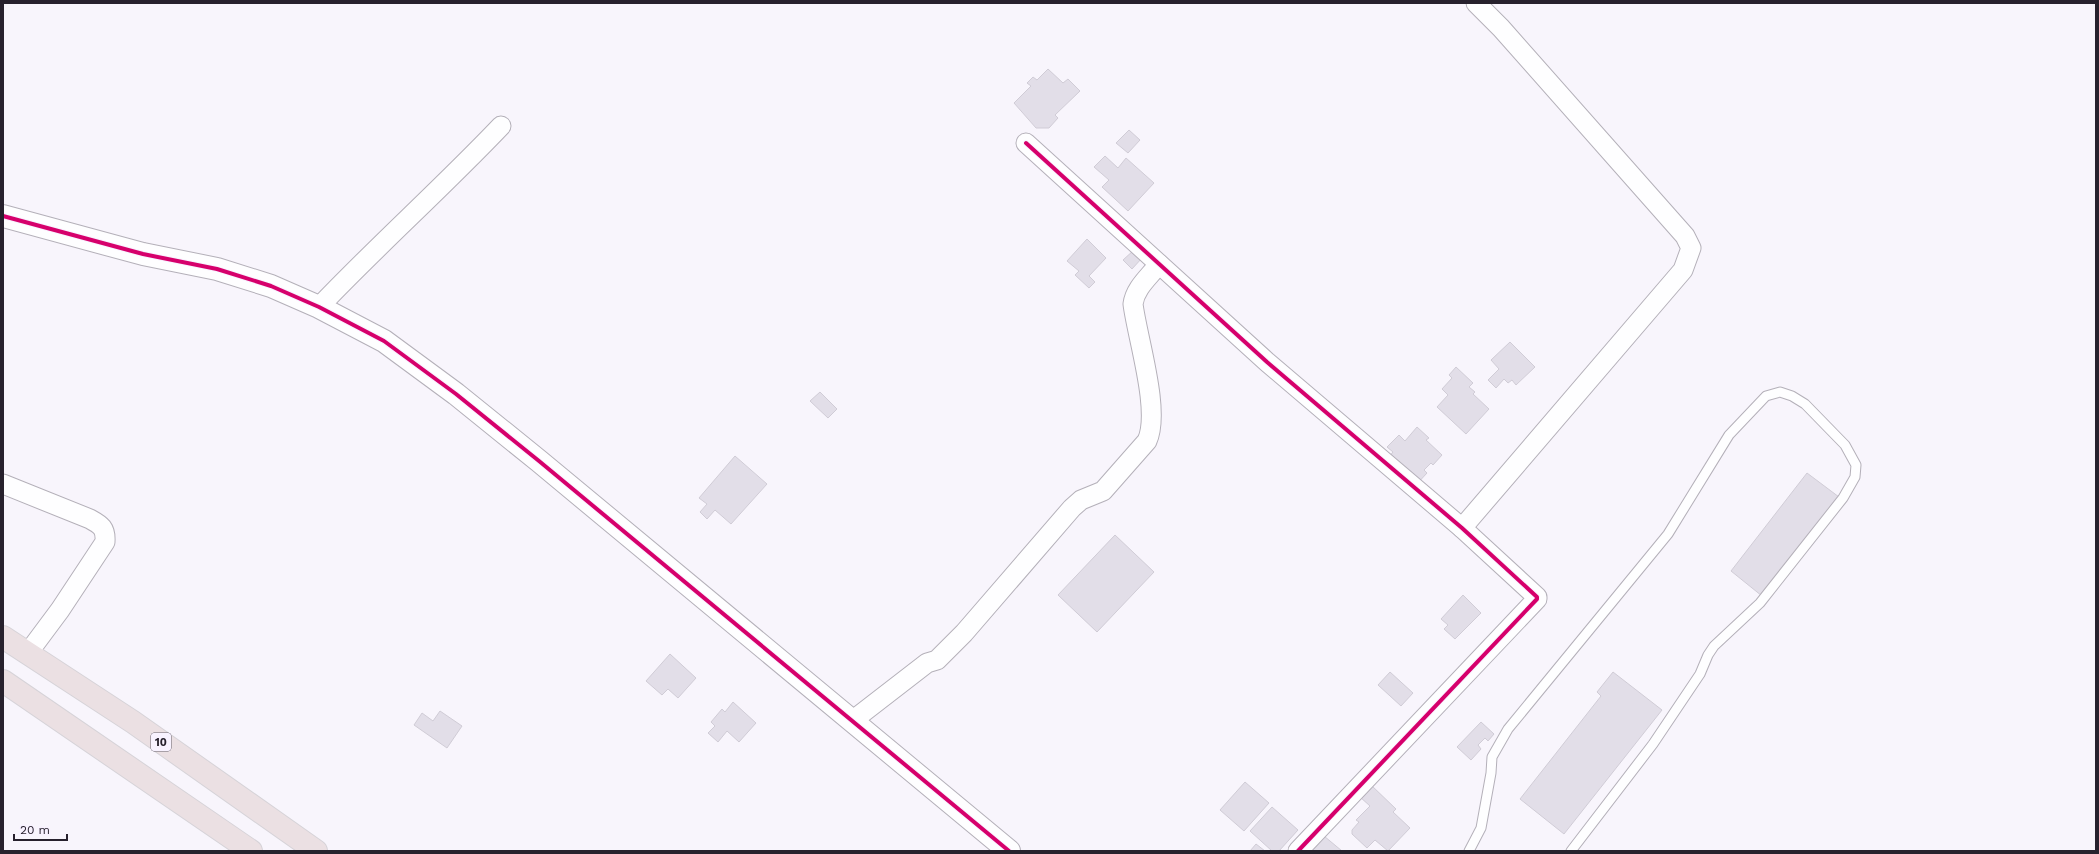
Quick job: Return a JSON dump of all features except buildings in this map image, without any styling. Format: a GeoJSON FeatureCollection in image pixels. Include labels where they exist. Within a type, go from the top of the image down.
{"type":"FeatureCollection","features":[{"type":"Feature","properties":{"kind":"highway","name":"10"},"geometry":{"type":"LineString","coordinates":[[3,637],[133,722],[316,851]]}},
{"type":"Feature","properties":{"kind":"highway"},"geometry":{"type":"LineString","coordinates":[[3,681],[251,851]]}},
{"type":"Feature","properties":{"kind":"street"},"geometry":{"type":"LineString","coordinates":[[1462,528],[1683,270],[1691,248],[1688,240],[1675,224],[1501,28],[1476,3]]}},
{"type":"Feature","properties":{"kind":"street"},"geometry":{"type":"LineString","coordinates":[[319,306],[367,257],[465,164],[500,126]]}},
{"type":"Feature","properties":{"kind":"street"},"geometry":{"type":"LineString","coordinates":[[1026,143],[1267,362],[1462,528],[1532,592],[1537,599],[1298,851]]}},
{"type":"Feature","properties":{"kind":"street"},"geometry":{"type":"LineString","coordinates":[[3,216],[143,254],[217,269],[271,286],[319,306],[384,341],[456,394],[1009,851]]}},
{"type":"Feature","properties":{"kind":"street"},"geometry":{"type":"LineString","coordinates":[[852,721],[926,663],[936,660],[942,656],[969,628],[1072,508],[1081,500],[1103,491],[1145,444],[1150,434],[1150,403],[1145,366],[1133,304],[1134,296],[1138,289],[1159,264]]}},
{"type":"Feature","properties":{"kind":"street"},"geometry":{"type":"LineString","coordinates":[[3,484],[90,518],[102,526],[106,534],[105,542],[60,610],[28,653]]}},
{"type":"Feature","properties":{"kind":"lane"},"geometry":{"type":"LineString","coordinates":[[1469,851],[1480,828],[1491,774],[1492,757],[1508,730],[1668,534],[1729,435],[1766,396],[1780,392],[1792,396],[1805,404],[1845,445],[1856,465],[1855,477],[1843,498],[1760,603],[1714,646],[1708,655],[1700,674],[1653,744],[1571,851]]}},
{"type":"Feature","properties":{"kind":"cycle path"},"geometry":{"type":"LineString","coordinates":[[1026,143],[1267,362],[1462,528],[1537,597],[1537,599],[1298,851]]}},
{"type":"Feature","properties":{"kind":"cycle path"},"geometry":{"type":"LineString","coordinates":[[3,216],[143,254],[217,269],[271,286],[319,307],[384,341],[456,394],[539,461],[1009,851]]}}]}
